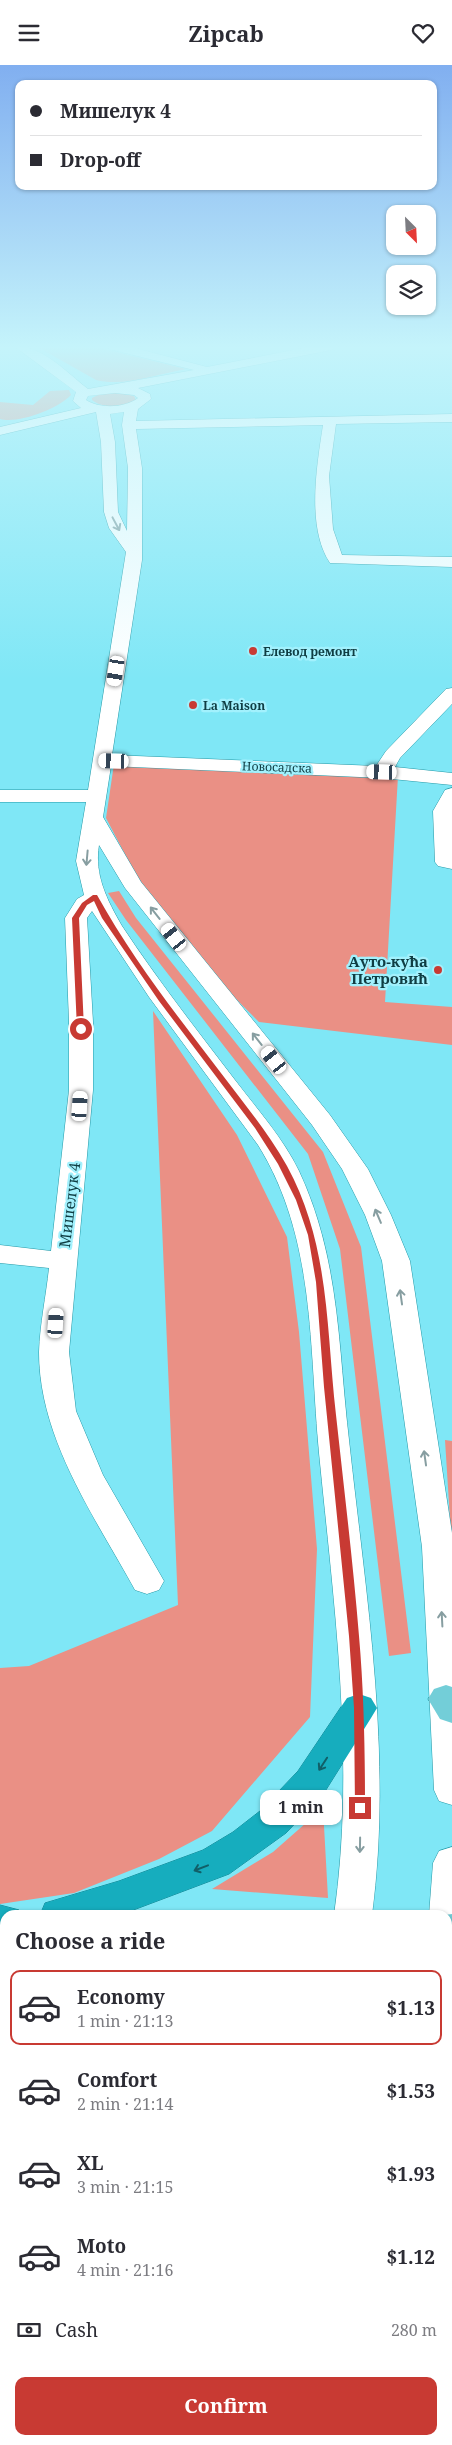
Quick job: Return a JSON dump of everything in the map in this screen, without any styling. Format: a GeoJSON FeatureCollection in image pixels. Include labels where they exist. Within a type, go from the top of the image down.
{"type":"FeatureCollection","features":[{"type":"Feature","properties":{"kind":"highway"},"geometry":{"type":"LineString","coordinates":[[77,1910],[120,1898],[208,1865],[246,1843],[273,1822],[311,1782],[359,1708]]}},
{"type":"Feature","properties":{"kind":"street"},"geometry":{"type":"LineString","coordinates":[[109,457],[111,512],[117,528],[134,552]]}},
{"type":"Feature","properties":{"kind":"street"},"geometry":{"type":"LineString","coordinates":[[133,457],[134,552],[86,861],[90,885],[105,918],[162,1000],[258,1127],[282,1164],[300,1200],[312,1235],[321,1282],[328,1387],[354,1636],[359,1708],[360,1848],[354,1910]]}},
{"type":"Feature","properties":{"kind":"street"},"geometry":{"type":"LineString","coordinates":[[325,457],[322,475],[325,529],[336,560],[452,562]]}},
{"type":"Feature","properties":{"kind":"street"},"geometry":{"type":"LineString","coordinates":[[382,772],[393,755],[452,693]]}},
{"type":"Feature","properties":{"kind":"street","name":"Новосадска"},"geometry":{"type":"LineString","coordinates":[[102,760],[382,772],[452,779]]}},
{"type":"Feature","properties":{"kind":"street"},"geometry":{"type":"LineString","coordinates":[[452,793],[443,811],[445,862],[452,863]]}},
{"type":"Feature","properties":{"kind":"street"},"geometry":{"type":"LineString","coordinates":[[0,796],[95,808]]}},
{"type":"Feature","properties":{"kind":"street"},"geometry":{"type":"LineString","coordinates":[[95,808],[132,884],[321,1119],[355,1169],[378,1215],[396,1261],[438,1547],[449,1704],[452,1790]]}},
{"type":"Feature","properties":{"kind":"street","name":"Мишелук 4"},"geometry":{"type":"LineString","coordinates":[[95,897],[85,904],[76,918],[81,1022],[81,1090],[54,1353],[61,1411],[87,1475],[147,1581]]}},
{"type":"Feature","properties":{"kind":"street"},"geometry":{"type":"LineString","coordinates":[[0,1254],[62,1261]]}},
{"type":"Feature","properties":{"kind":"street"},"geometry":{"type":"LineString","coordinates":[[449,1910],[452,1863]]}},
{"type":"Feature","properties":{"kind":"shaded area"},"geometry":{"type":"Polygon","coordinates":[[[114,764],[398,776],[385,1002],[452,1007],[452,1045],[259,1022],[204,967],[139,881],[106,818],[114,764]]]}},
{"type":"Feature","properties":{"kind":"shaded area"},"geometry":{"type":"Polygon","coordinates":[[[119,891],[136,918],[323,1152],[361,1247],[411,1653],[389,1656],[340,1249],[308,1154],[126,920],[108,893],[119,891]]]}},
{"type":"Feature","properties":{"kind":"shaded area"},"geometry":{"type":"Polygon","coordinates":[[[153,1011],[237,1135],[287,1237],[299,1332],[317,1549],[310,1717],[212,1831],[159,1859],[74,1893],[0,1904],[0,1668],[29,1666],[178,1605],[153,1011]]]}},
{"type":"Feature","properties":{"kind":"shaded area"},"geometry":{"type":"Polygon","coordinates":[[[445,1440],[452,1441],[452,1545],[451,1535],[445,1440]]]}},
{"type":"Feature","properties":{"kind":"shaded area"},"geometry":{"type":"Polygon","coordinates":[[[323,1808],[328,1898],[212,1889],[273,1852],[323,1808]]]}},
{"type":"Feature","properties":{"kind":"place","name":"Елевод ремонт"},"geometry":{"type":"Point","coordinates":[253,651]}},
{"type":"Feature","properties":{"kind":"place","name":"La Maison"},"geometry":{"type":"Point","coordinates":[193,705]}},
{"type":"Feature","properties":{"kind":"place","name":"Ауто-кућа Петровић"},"geometry":{"type":"Point","coordinates":[438,970]}},
{"type":"Feature","properties":{"kind":"route"},"geometry":{"type":"LineString","coordinates":[[81,1029],[75,939],[76,918],[85,904],[95,897],[105,918],[162,1000],[258,1127],[282,1164],[300,1200],[312,1235],[321,1282],[328,1387],[354,1636],[359,1708],[360,1808]]}}]}
